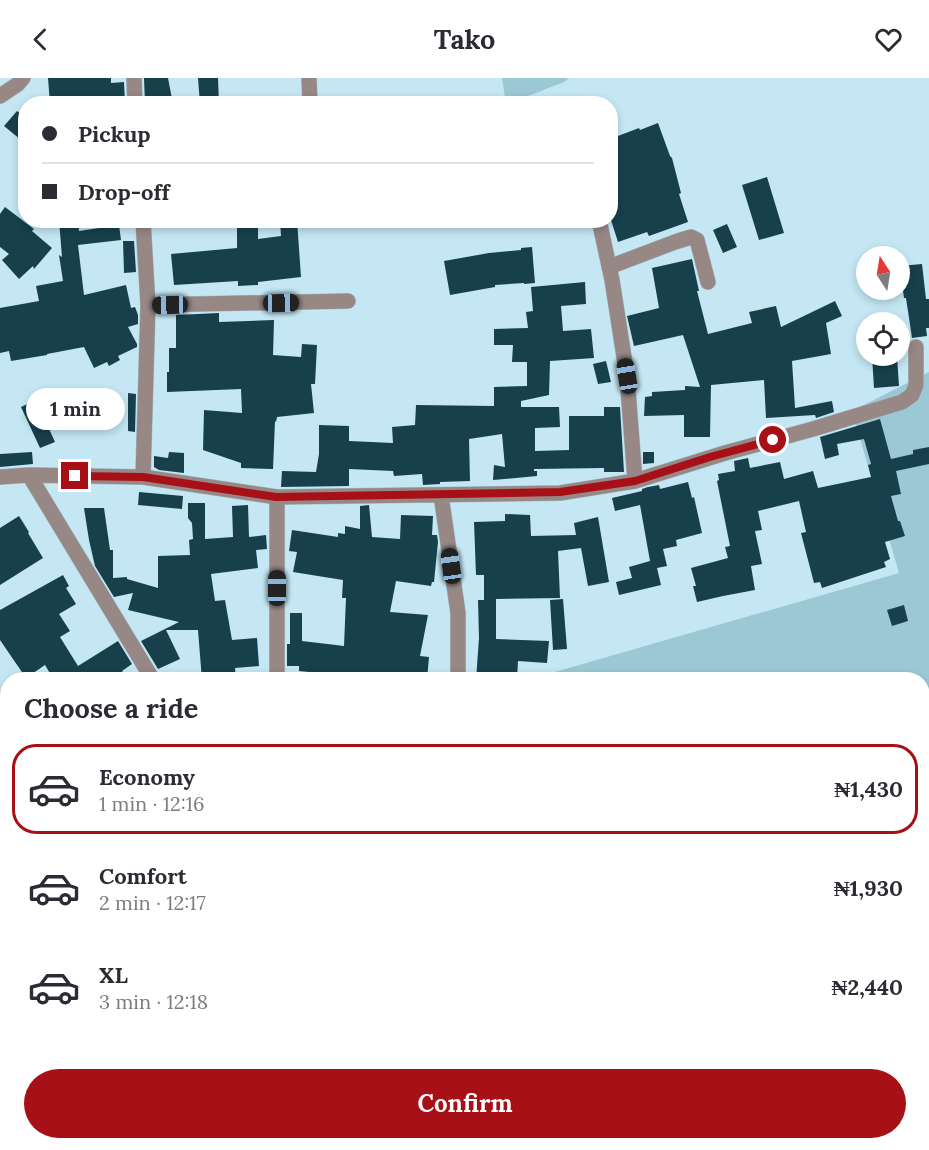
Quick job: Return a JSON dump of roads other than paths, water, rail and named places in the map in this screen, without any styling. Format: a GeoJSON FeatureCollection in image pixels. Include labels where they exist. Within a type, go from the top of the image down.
{"type":"FeatureCollection","features":[{"type":"Feature","properties":{"kind":"street"},"geometry":{"type":"LineString","coordinates":[[0,96],[23,78]]}},
{"type":"Feature","properties":{"kind":"street"},"geometry":{"type":"LineString","coordinates":[[134,78],[135,96]]}},
{"type":"Feature","properties":{"kind":"street"},"geometry":{"type":"LineString","coordinates":[[309,78],[310,96]]}},
{"type":"Feature","properties":{"kind":"street"},"geometry":{"type":"LineString","coordinates":[[143,228],[148,305],[143,477]]}},
{"type":"Feature","properties":{"kind":"street"},"geometry":{"type":"LineString","coordinates":[[601,228],[627,376],[635,481]]}},
{"type":"Feature","properties":{"kind":"street"},"geometry":{"type":"LineString","coordinates":[[609,267],[691,237],[697,240],[708,282]]}},
{"type":"Feature","properties":{"kind":"street"},"geometry":{"type":"LineString","coordinates":[[148,305],[348,301]]}},
{"type":"Feature","properties":{"kind":"street"},"geometry":{"type":"LineString","coordinates":[[0,477],[29,475],[143,477],[276,497],[560,492],[635,481],[902,402],[912,395],[916,385],[916,348]]}},
{"type":"Feature","properties":{"kind":"street"},"geometry":{"type":"LineString","coordinates":[[29,475],[148,672]]}},
{"type":"Feature","properties":{"kind":"street"},"geometry":{"type":"LineString","coordinates":[[441,495],[458,613],[458,672]]}},
{"type":"Feature","properties":{"kind":"street"},"geometry":{"type":"LineString","coordinates":[[276,497],[277,672]]}}]}
